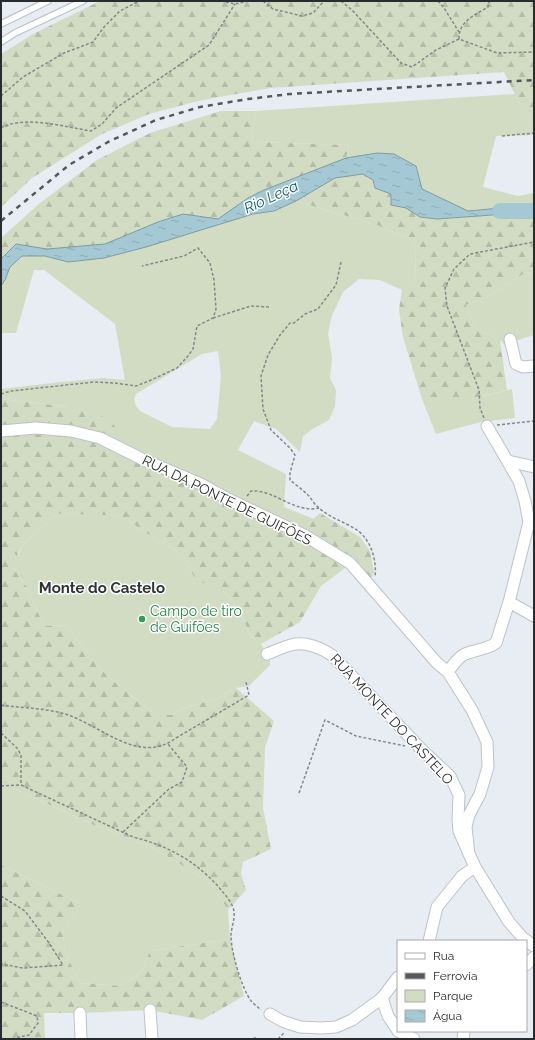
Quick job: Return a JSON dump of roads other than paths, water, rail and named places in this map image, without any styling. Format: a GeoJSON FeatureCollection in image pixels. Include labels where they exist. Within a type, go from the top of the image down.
{"type":"FeatureCollection","features":[{"type":"Feature","properties":{"kind":"street"},"geometry":{"type":"LineString","coordinates":[[510,339],[516,364],[523,367],[534,366]]}},
{"type":"Feature","properties":{"kind":"street"},"geometry":{"type":"LineString","coordinates":[[448,672],[455,662],[463,655],[491,647],[496,643],[531,523],[520,481],[487,426]]}},
{"type":"Feature","properties":{"kind":"street","name":"RUA DA PONTE DE GUIFÕES"},"geometry":{"type":"LineString","coordinates":[[1,431],[36,428],[71,430],[100,438],[201,484],[246,508],[271,518],[311,539],[350,564],[437,663],[448,672],[472,710],[487,742],[488,767],[480,794],[469,815],[466,827],[469,854]]}},
{"type":"Feature","properties":{"kind":"street"},"geometry":{"type":"LineString","coordinates":[[508,461],[534,467]]}},
{"type":"Feature","properties":{"kind":"street"},"geometry":{"type":"LineString","coordinates":[[509,602],[534,616]]}},
{"type":"Feature","properties":{"kind":"street","name":"RUA MONTE DO CASTELO"},"geometry":{"type":"LineString","coordinates":[[267,654],[292,644],[324,649],[333,656],[422,750],[450,776],[459,795],[459,831],[475,868],[509,922],[526,940]]}},
{"type":"Feature","properties":{"kind":"street"},"geometry":{"type":"LineString","coordinates":[[429,940],[437,907],[462,876],[475,868]]}},
{"type":"Feature","properties":{"kind":"street"},"geometry":{"type":"LineString","coordinates":[[270,1014],[282,1021],[300,1027],[336,1027],[352,1020],[382,998],[397,978]]}},
{"type":"Feature","properties":{"kind":"street"},"geometry":{"type":"LineString","coordinates":[[382,998],[388,1016],[397,1030]]}},
{"type":"Feature","properties":{"kind":"street"},"geometry":{"type":"LineString","coordinates":[[150,1010],[152,1039]]}},
{"type":"Feature","properties":{"kind":"street"},"geometry":{"type":"LineString","coordinates":[[80,1013],[81,1039]]}},
{"type":"Feature","properties":{"kind":"street"},"geometry":{"type":"LineString","coordinates":[[400,1032],[414,1039]]}},
{"type":"Feature","properties":{"kind":"lane"},"geometry":{"type":"LineString","coordinates":[[1,24],[48,1]]}},
{"type":"Feature","properties":{"kind":"lane"},"geometry":{"type":"LineString","coordinates":[[1,42],[15,33],[83,1]]}},
{"type":"Feature","properties":{"kind":"water"},"geometry":{"type":"Polygon","coordinates":[[[377,153],[394,154],[416,166],[422,189],[468,211],[522,206],[520,213],[437,219],[420,217],[406,208],[391,205],[391,194],[375,188],[373,180],[363,174],[335,178],[296,201],[274,211],[253,214],[146,247],[104,258],[68,262],[45,256],[22,256],[10,267],[1,286],[1,259],[16,244],[47,249],[105,244],[158,222],[183,214],[218,219],[248,198],[264,190],[346,158],[377,153]]]}},
{"type":"Feature","properties":{"kind":"waterway","name":"Rio Leça"},"geometry":{"type":"LineString","coordinates":[[500,211],[534,211]]}},
{"type":"Feature","properties":{"kind":"railway"},"geometry":{"type":"LineString","coordinates":[[1,221],[69,165],[108,142],[156,120],[200,107],[290,94],[534,80]]}},
{"type":"Feature","properties":{"kind":"place","name":"Campo de tiro de Guifões"},"geometry":{"type":"Point","coordinates":[142,619]}},
{"type":"Feature","properties":{"kind":"district","name":"Monte do Castelo"},"geometry":{"type":"Point","coordinates":[102,588]}}]}
